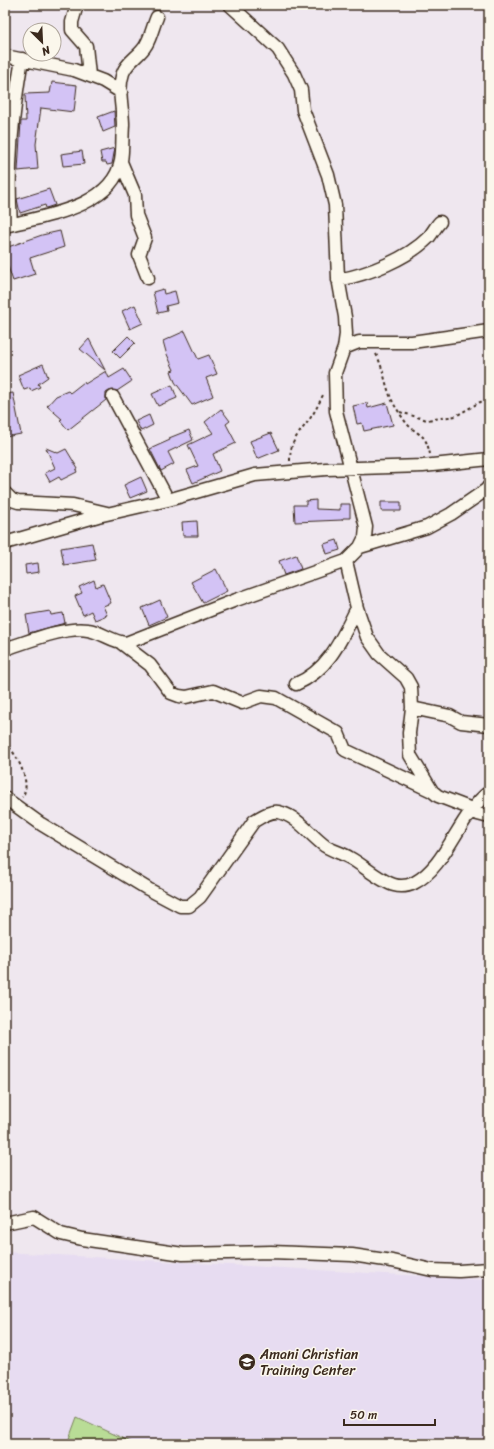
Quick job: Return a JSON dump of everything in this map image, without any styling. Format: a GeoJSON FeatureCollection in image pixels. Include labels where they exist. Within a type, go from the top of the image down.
{"type":"FeatureCollection","features":[{"type":"Feature","properties":{"kind":"street"},"geometry":{"type":"LineString","coordinates":[[77,5],[72,22],[72,30],[86,46],[89,75]]}},
{"type":"Feature","properties":{"kind":"street"},"geometry":{"type":"LineString","coordinates":[[5,649],[73,630],[88,630],[126,643],[236,600],[346,561],[360,547],[365,537],[366,527],[336,411],[334,386],[346,334],[345,317],[338,280],[333,195],[328,175],[303,110],[300,90],[294,74],[278,49],[230,5]]}},
{"type":"Feature","properties":{"kind":"street"},"geometry":{"type":"LineString","coordinates":[[5,56],[22,59],[11,125],[8,225],[43,217],[92,200],[104,191],[115,178],[121,162],[123,115],[121,92],[123,72],[130,62],[147,45],[157,17]]}},
{"type":"Feature","properties":{"kind":"street"},"geometry":{"type":"LineString","coordinates":[[36,62],[74,70],[89,75],[121,92]]}},
{"type":"Feature","properties":{"kind":"street"},"geometry":{"type":"LineString","coordinates":[[121,162],[135,195],[136,215],[145,238],[139,255],[148,278]]}},
{"type":"Feature","properties":{"kind":"street"},"geometry":{"type":"LineString","coordinates":[[338,280],[364,273],[408,253],[430,236],[440,222]]}},
{"type":"Feature","properties":{"kind":"street"},"geometry":{"type":"LineString","coordinates":[[344,348],[359,342],[412,342],[489,331]]}},
{"type":"Feature","properties":{"kind":"street"},"geometry":{"type":"LineString","coordinates":[[113,397],[168,500]]}},
{"type":"Feature","properties":{"kind":"street"},"geometry":{"type":"LineString","coordinates":[[5,543],[110,513],[168,500],[244,478],[289,472],[433,465],[489,459]]}},
{"type":"Feature","properties":{"kind":"street"},"geometry":{"type":"LineString","coordinates":[[360,547],[428,527],[451,514],[489,486]]}},
{"type":"Feature","properties":{"kind":"street"},"geometry":{"type":"LineString","coordinates":[[5,493],[12,500],[18,502],[73,505],[110,513]]}},
{"type":"Feature","properties":{"kind":"street"},"geometry":{"type":"LineString","coordinates":[[346,561],[357,608],[371,644],[410,683],[412,708],[409,733],[410,755],[432,791]]}},
{"type":"Feature","properties":{"kind":"street"},"geometry":{"type":"LineString","coordinates":[[296,684],[307,680],[323,667],[331,657],[357,608]]}},
{"type":"Feature","properties":{"kind":"street"},"geometry":{"type":"LineString","coordinates":[[120,642],[150,665],[172,693],[179,696],[186,696],[213,691],[242,704],[261,696],[276,698],[338,733],[344,750],[432,791],[438,796],[471,811],[489,817]]}},
{"type":"Feature","properties":{"kind":"street"},"geometry":{"type":"LineString","coordinates":[[412,708],[450,716],[461,722],[489,725]]}},
{"type":"Feature","properties":{"kind":"street"},"geometry":{"type":"LineString","coordinates":[[5,798],[79,847],[180,906],[188,906],[200,898],[254,821],[263,815],[281,812],[289,816],[326,847],[348,857],[392,884],[408,886],[432,870],[471,811],[489,792]]}},
{"type":"Feature","properties":{"kind":"street"},"geometry":{"type":"LineString","coordinates":[[5,1223],[34,1217],[61,1234],[182,1254],[271,1252],[352,1255],[392,1261],[432,1270],[459,1271],[489,1269]]}},
{"type":"Feature","properties":{"kind":"path"},"geometry":{"type":"LineString","coordinates":[[370,342],[383,370],[386,386],[409,426],[426,439],[433,465]]}},
{"type":"Feature","properties":{"kind":"path"},"geometry":{"type":"LineString","coordinates":[[289,472],[291,447],[294,439],[311,418],[325,390]]}},
{"type":"Feature","properties":{"kind":"path"},"geometry":{"type":"LineString","coordinates":[[400,412],[427,420],[456,416],[480,402],[489,401]]}},
{"type":"Feature","properties":{"kind":"path"},"geometry":{"type":"LineString","coordinates":[[5,743],[15,754],[19,762],[26,788],[25,793],[15,806]]}},
{"type":"Feature","properties":{"kind":"shaded area","name":"Amani Christian Training Center"},"geometry":{"type":"Polygon","coordinates":[[[5,1252],[489,1280],[489,1444],[5,1444],[5,1252]]]}},
{"type":"Feature","properties":{"kind":"green space"},"geometry":{"type":"Polygon","coordinates":[[[77,1417],[135,1444],[67,1444],[77,1417]]]}},
{"type":"Feature","properties":{"kind":"building"},"geometry":{"type":"Polygon","coordinates":[[[5,78],[11,78],[9,94],[5,94],[5,78]]]}},
{"type":"Feature","properties":{"kind":"building"},"geometry":{"type":"Polygon","coordinates":[[[52,82],[77,85],[74,112],[41,108],[36,144],[38,169],[18,171],[21,121],[26,121],[25,94],[50,93],[52,82]]]}},
{"type":"Feature","properties":{"kind":"building"},"geometry":{"type":"Polygon","coordinates":[[[114,111],[115,127],[103,132],[98,117],[114,111]]]}},
{"type":"Feature","properties":{"kind":"building"},"geometry":{"type":"Polygon","coordinates":[[[115,148],[112,164],[107,165],[106,162],[102,162],[100,152],[115,148]]]}},
{"type":"Feature","properties":{"kind":"building"},"geometry":{"type":"Polygon","coordinates":[[[82,151],[84,164],[63,166],[61,154],[82,151]]]}},
{"type":"Feature","properties":{"kind":"building"},"geometry":{"type":"Polygon","coordinates":[[[49,189],[55,205],[46,208],[45,205],[20,213],[17,199],[49,189]]]}},
{"type":"Feature","properties":{"kind":"building"},"geometry":{"type":"Polygon","coordinates":[[[60,231],[64,247],[30,258],[35,274],[13,281],[5,258],[5,251],[9,250],[8,247],[42,235],[60,231]]]}},
{"type":"Feature","properties":{"kind":"building"},"geometry":{"type":"Polygon","coordinates":[[[163,289],[164,294],[175,291],[178,303],[166,306],[167,311],[158,313],[153,292],[163,289]]]}},
{"type":"Feature","properties":{"kind":"building"},"geometry":{"type":"Polygon","coordinates":[[[135,305],[143,323],[130,329],[122,311],[135,305]]]}},
{"type":"Feature","properties":{"kind":"building"},"geometry":{"type":"Polygon","coordinates":[[[185,331],[198,359],[209,355],[217,374],[206,378],[213,396],[192,405],[175,382],[171,371],[174,370],[163,341],[185,331]]]}},
{"type":"Feature","properties":{"kind":"building"},"geometry":{"type":"Polygon","coordinates":[[[128,336],[135,343],[120,358],[113,351],[128,336]]]}},
{"type":"Feature","properties":{"kind":"building"},"geometry":{"type":"Polygon","coordinates":[[[89,339],[105,370],[80,349],[89,339]]]}},
{"type":"Feature","properties":{"kind":"building"},"geometry":{"type":"Polygon","coordinates":[[[43,364],[48,377],[38,384],[40,387],[31,391],[30,388],[24,390],[18,375],[43,364]]]}},
{"type":"Feature","properties":{"kind":"building"},"geometry":{"type":"Polygon","coordinates":[[[124,369],[132,381],[117,391],[109,391],[106,393],[106,400],[68,430],[60,420],[62,419],[47,406],[56,396],[68,391],[70,393],[84,382],[85,384],[106,371],[109,378],[124,369]]]}},
{"type":"Feature","properties":{"kind":"building"},"geometry":{"type":"Polygon","coordinates":[[[172,385],[177,398],[158,406],[152,394],[172,385]]]}},
{"type":"Feature","properties":{"kind":"building"},"geometry":{"type":"Polygon","coordinates":[[[13,393],[21,434],[5,437],[5,424],[8,424],[5,407],[5,394],[13,393]]]}},
{"type":"Feature","properties":{"kind":"building"},"geometry":{"type":"Polygon","coordinates":[[[367,403],[368,408],[387,403],[393,425],[364,431],[362,423],[357,424],[353,406],[367,403]]]}},
{"type":"Feature","properties":{"kind":"building"},"geometry":{"type":"Polygon","coordinates":[[[221,409],[230,421],[226,424],[236,443],[213,454],[220,471],[193,483],[187,470],[198,466],[188,445],[213,433],[205,422],[221,409]]]}},
{"type":"Feature","properties":{"kind":"building"},"geometry":{"type":"Polygon","coordinates":[[[149,415],[153,425],[141,431],[136,421],[149,415]]]}},
{"type":"Feature","properties":{"kind":"building"},"geometry":{"type":"Polygon","coordinates":[[[189,430],[193,440],[168,452],[174,464],[161,471],[150,449],[170,440],[169,438],[189,430]]]}},
{"type":"Feature","properties":{"kind":"building"},"geometry":{"type":"Polygon","coordinates":[[[271,433],[279,450],[257,459],[250,441],[271,433]]]}},
{"type":"Feature","properties":{"kind":"building"},"geometry":{"type":"Polygon","coordinates":[[[46,448],[58,453],[66,449],[78,469],[76,470],[77,472],[61,480],[59,477],[50,482],[45,473],[55,468],[46,448]]]}},
{"type":"Feature","properties":{"kind":"building"},"geometry":{"type":"Polygon","coordinates":[[[141,477],[147,491],[130,498],[124,485],[141,477]]]}},
{"type":"Feature","properties":{"kind":"building"},"geometry":{"type":"Polygon","coordinates":[[[316,500],[316,509],[340,510],[340,504],[350,504],[350,518],[343,518],[342,520],[295,522],[294,505],[306,505],[306,501],[316,500]]]}},
{"type":"Feature","properties":{"kind":"building"},"geometry":{"type":"Polygon","coordinates":[[[381,502],[401,502],[401,511],[381,511],[381,502]]]}},
{"type":"Feature","properties":{"kind":"building"},"geometry":{"type":"Polygon","coordinates":[[[197,521],[198,536],[183,536],[182,522],[197,521]]]}},
{"type":"Feature","properties":{"kind":"building"},"geometry":{"type":"Polygon","coordinates":[[[337,540],[340,550],[327,554],[324,544],[337,540]]]}},
{"type":"Feature","properties":{"kind":"building"},"geometry":{"type":"Polygon","coordinates":[[[92,543],[96,560],[64,565],[61,548],[92,543]]]}},
{"type":"Feature","properties":{"kind":"building"},"geometry":{"type":"Polygon","coordinates":[[[296,555],[301,569],[284,575],[279,561],[296,555]]]}},
{"type":"Feature","properties":{"kind":"building"},"geometry":{"type":"Polygon","coordinates":[[[38,563],[39,572],[26,574],[25,565],[38,563]]]}},
{"type":"Feature","properties":{"kind":"building"},"geometry":{"type":"Polygon","coordinates":[[[216,569],[227,591],[203,603],[191,582],[216,569]]]}},
{"type":"Feature","properties":{"kind":"building"},"geometry":{"type":"Polygon","coordinates":[[[94,580],[96,587],[103,584],[111,603],[103,606],[107,615],[95,620],[91,611],[83,615],[75,596],[82,593],[79,587],[94,580]]]}},
{"type":"Feature","properties":{"kind":"building"},"geometry":{"type":"Polygon","coordinates":[[[160,600],[167,617],[149,625],[142,608],[160,600]]]}},
{"type":"Feature","properties":{"kind":"building"},"geometry":{"type":"Polygon","coordinates":[[[50,611],[51,615],[63,613],[65,623],[29,633],[26,615],[50,611]]]}},
{"type":"Feature","properties":{"kind":"place","name":"Amani Christian Training Center"},"geometry":{"type":"Point","coordinates":[247,1362]}}]}
